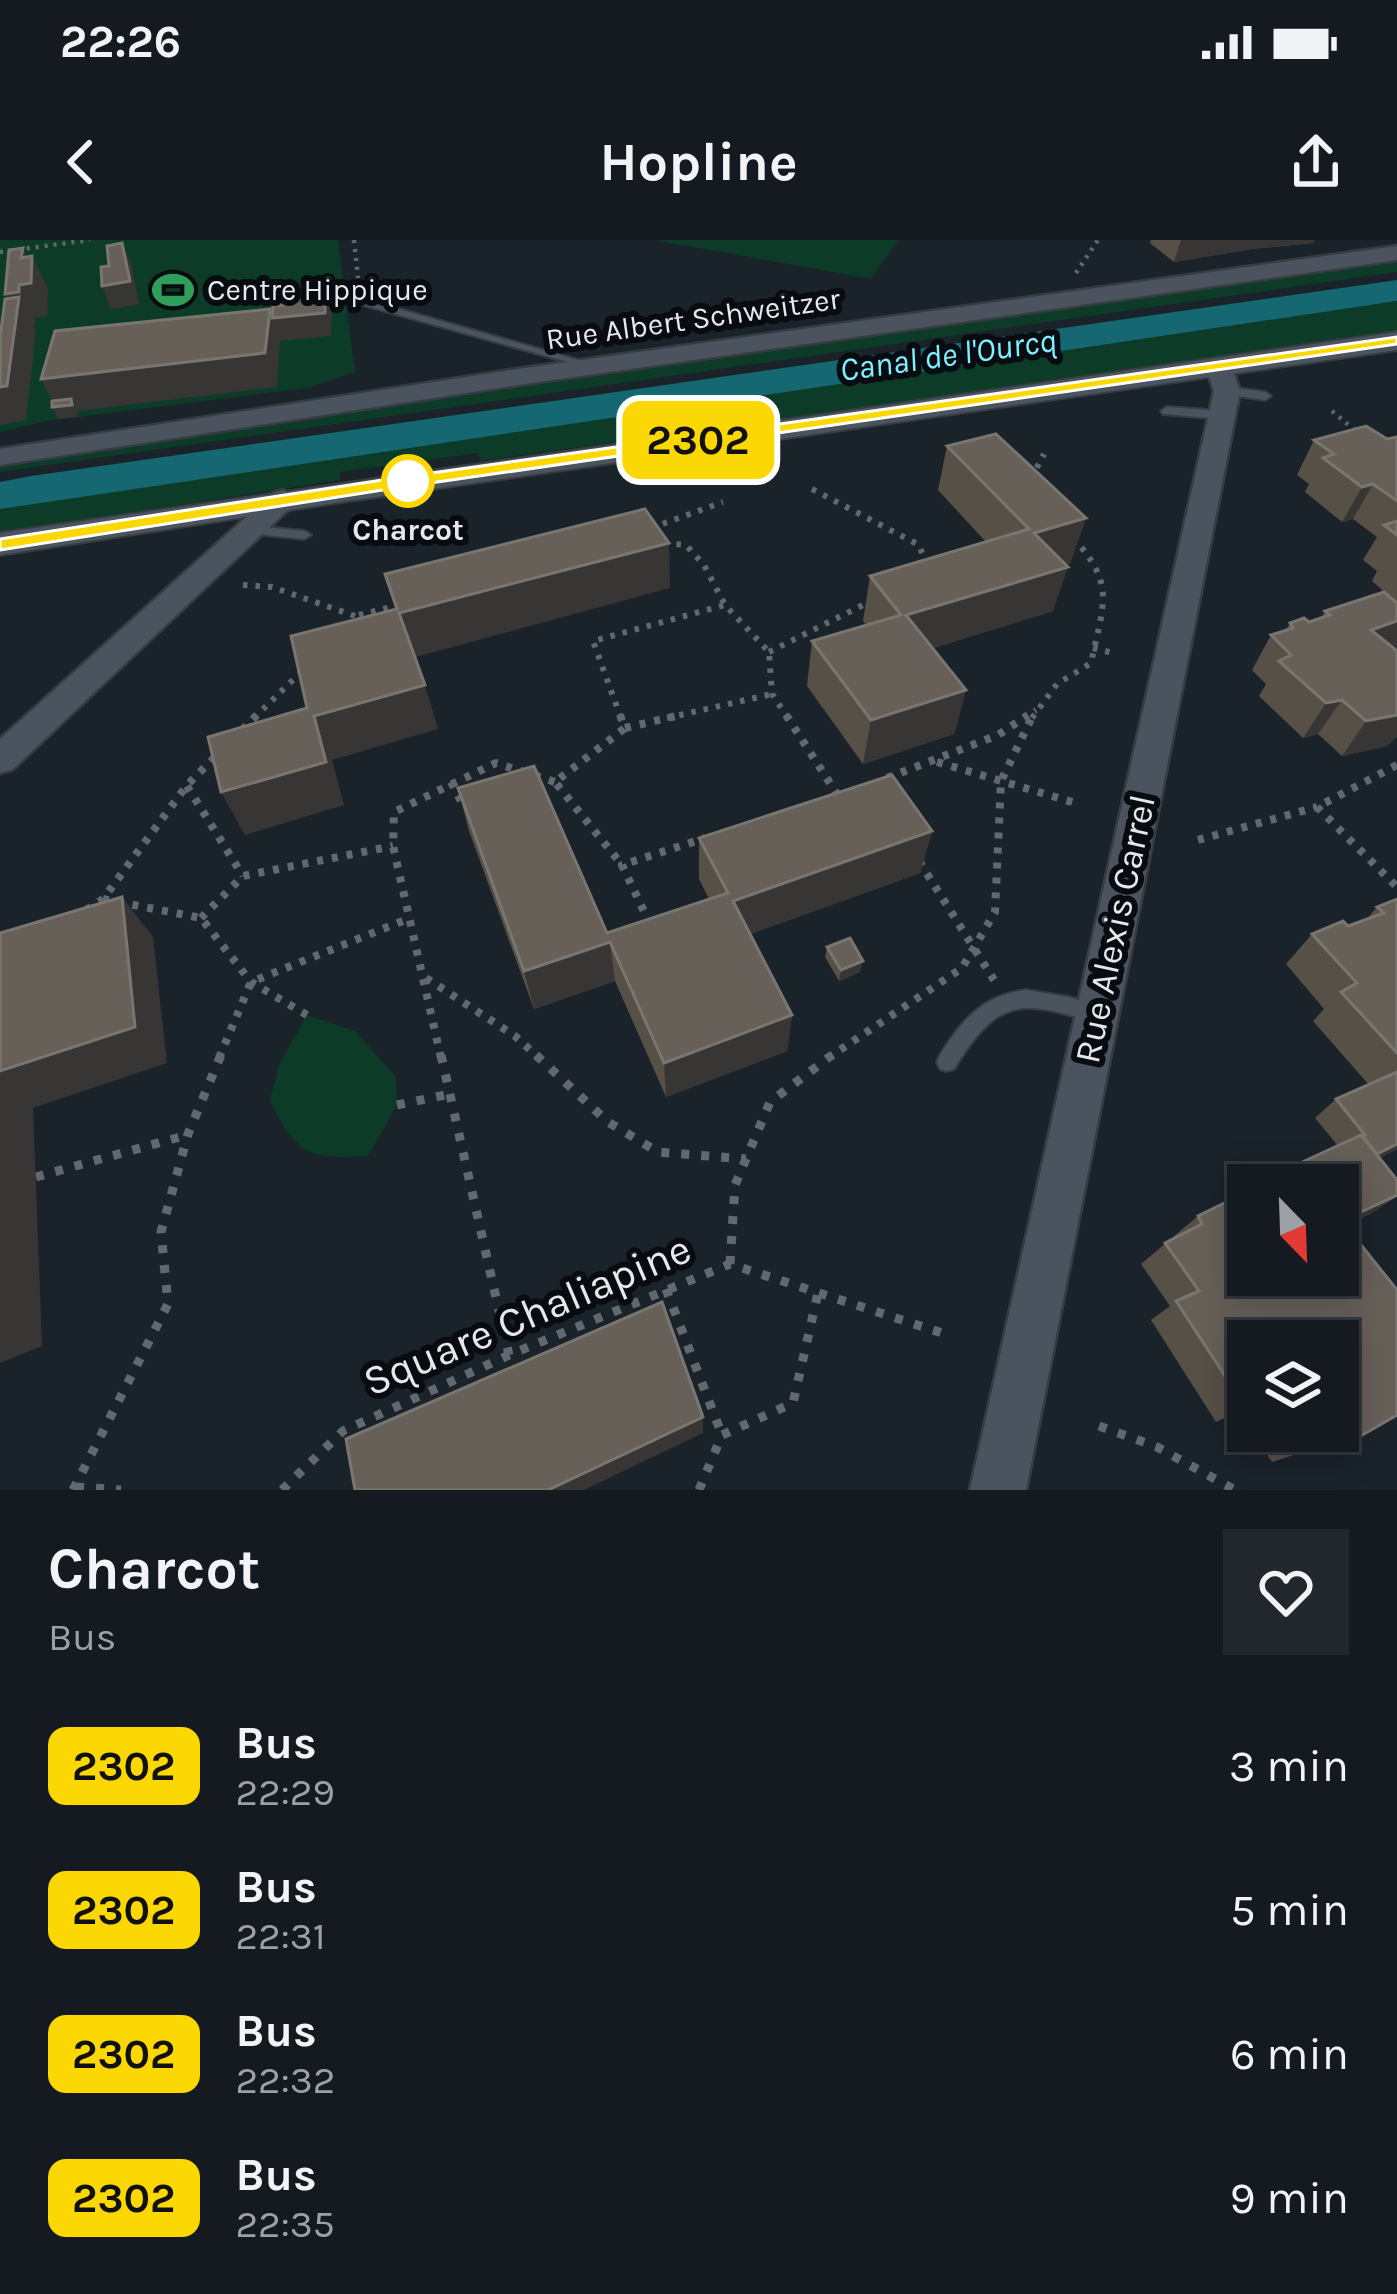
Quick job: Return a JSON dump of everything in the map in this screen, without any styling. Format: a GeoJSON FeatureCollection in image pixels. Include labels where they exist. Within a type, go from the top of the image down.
{"type":"FeatureCollection","features":[{"type":"Feature","properties":{"kind":"street"},"geometry":{"type":"LineString","coordinates":[[1350,240],[1388,255]]}},
{"type":"Feature","properties":{"kind":"street","name":"Rue Albert Schweitzer"},"geometry":{"type":"LineString","coordinates":[[0,457],[593,366],[1388,255]]}},
{"type":"Feature","properties":{"kind":"street"},"geometry":{"type":"LineString","coordinates":[[0,544],[284,499],[1223,391],[1397,341]]}},
{"type":"Feature","properties":{"kind":"street","name":"Rue Alexis Carrel"},"geometry":{"type":"LineString","coordinates":[[998,1490],[1223,391]]}},
{"type":"Feature","properties":{"kind":"street"},"geometry":{"type":"LineString","coordinates":[[0,760],[58,693],[197,567],[253,530],[284,499]]}},
{"type":"Feature","properties":{"kind":"lane"},"geometry":{"type":"LineString","coordinates":[[314,288],[593,366]]}},
{"type":"Feature","properties":{"kind":"lane"},"geometry":{"type":"LineString","coordinates":[[1167,411],[1223,391],[1265,396]]}},
{"type":"Feature","properties":{"kind":"lane"},"geometry":{"type":"LineString","coordinates":[[253,530],[304,535]]}},
{"type":"Feature","properties":{"kind":"lane"},"geometry":{"type":"LineString","coordinates":[[946,1062],[980,1012],[1006,1002],[1028,998],[1097,1015]]}},
{"type":"Feature","properties":{"kind":"path"},"geometry":{"type":"LineString","coordinates":[[0,253],[90,240]]}},
{"type":"Feature","properties":{"kind":"path"},"geometry":{"type":"LineString","coordinates":[[1332,411],[1359,434]]}},
{"type":"Feature","properties":{"kind":"path"},"geometry":{"type":"LineString","coordinates":[[1024,491],[1044,454]]}},
{"type":"Feature","properties":{"kind":"path"},"geometry":{"type":"LineString","coordinates":[[812,489],[919,544],[930,575]]}},
{"type":"Feature","properties":{"kind":"path"},"geometry":{"type":"LineString","coordinates":[[637,533],[723,502]]}},
{"type":"Feature","properties":{"kind":"path"},"geometry":{"type":"LineString","coordinates":[[730,1264],[736,1185],[770,1102],[868,1027],[962,968],[995,912],[1001,781],[1036,710],[1058,684],[1090,663],[1108,586],[1093,557],[1058,524]]}},
{"type":"Feature","properties":{"kind":"path"},"geometry":{"type":"LineString","coordinates":[[651,542],[686,545],[704,565],[725,604],[770,652],[772,694],[837,794]]}},
{"type":"Feature","properties":{"kind":"path"},"geometry":{"type":"LineString","coordinates":[[243,585],[272,586],[359,615]]}},
{"type":"Feature","properties":{"kind":"path"},"geometry":{"type":"LineString","coordinates":[[770,652],[890,592]]}},
{"type":"Feature","properties":{"kind":"path"},"geometry":{"type":"LineString","coordinates":[[344,630],[359,615],[400,604]]}},
{"type":"Feature","properties":{"kind":"path"},"geometry":{"type":"LineString","coordinates":[[625,728],[592,640],[696,616],[725,604]]}},
{"type":"Feature","properties":{"kind":"path"},"geometry":{"type":"LineString","coordinates":[[1093,648],[1117,654]]}},
{"type":"Feature","properties":{"kind":"path"},"geometry":{"type":"LineString","coordinates":[[69,922],[103,898],[187,785],[312,661]]}},
{"type":"Feature","properties":{"kind":"path"},"geometry":{"type":"LineString","coordinates":[[554,782],[625,728],[772,694]]}},
{"type":"Feature","properties":{"kind":"path"},"geometry":{"type":"LineString","coordinates":[[871,783],[998,735],[1036,710]]}},
{"type":"Feature","properties":{"kind":"path"},"geometry":{"type":"LineString","coordinates":[[936,762],[1078,804]]}},
{"type":"Feature","properties":{"kind":"path"},"geometry":{"type":"LineString","coordinates":[[509,1355],[393,846],[394,812],[496,763],[554,782],[622,866],[656,937]]}},
{"type":"Feature","properties":{"kind":"path"},"geometry":{"type":"LineString","coordinates":[[1198,840],[1317,807],[1397,765]]}},
{"type":"Feature","properties":{"kind":"path"},"geometry":{"type":"LineString","coordinates":[[451,782],[467,813]]}},
{"type":"Feature","properties":{"kind":"path"},"geometry":{"type":"LineString","coordinates":[[187,785],[243,876]]}},
{"type":"Feature","properties":{"kind":"path"},"geometry":{"type":"LineString","coordinates":[[816,801],[854,789]]}},
{"type":"Feature","properties":{"kind":"path"},"geometry":{"type":"LineString","coordinates":[[1317,807],[1397,887]]}},
{"type":"Feature","properties":{"kind":"path"},"geometry":{"type":"LineString","coordinates":[[622,866],[708,837]]}},
{"type":"Feature","properties":{"kind":"path"},"geometry":{"type":"LineString","coordinates":[[201,918],[243,876],[393,846]]}},
{"type":"Feature","properties":{"kind":"path"},"geometry":{"type":"LineString","coordinates":[[916,856],[997,985]]}},
{"type":"Feature","properties":{"kind":"path"},"geometry":{"type":"LineString","coordinates":[[103,898],[201,918],[251,982],[307,1015]]}},
{"type":"Feature","properties":{"kind":"path"},"geometry":{"type":"LineString","coordinates":[[121,1490],[74,1488],[168,1304],[160,1232],[188,1134],[251,982],[410,918]]}},
{"type":"Feature","properties":{"kind":"path"},"geometry":{"type":"LineString","coordinates":[[425,978],[515,1036],[608,1122],[658,1153],[746,1159]]}},
{"type":"Feature","properties":{"kind":"path"},"geometry":{"type":"LineString","coordinates":[[397,1105],[450,1094]]}},
{"type":"Feature","properties":{"kind":"path"},"geometry":{"type":"LineString","coordinates":[[36,1178],[188,1134]]}},
{"type":"Feature","properties":{"kind":"path","name":"Square Chaliapine"},"geometry":{"type":"LineString","coordinates":[[281,1490],[344,1431],[509,1355],[730,1264],[942,1333]]}},
{"type":"Feature","properties":{"kind":"path"},"geometry":{"type":"LineString","coordinates":[[666,1289],[722,1435]]}},
{"type":"Feature","properties":{"kind":"path"},"geometry":{"type":"LineString","coordinates":[[699,1490],[722,1435],[793,1403],[818,1293]]}},
{"type":"Feature","properties":{"kind":"path"},"geometry":{"type":"LineString","coordinates":[[1099,1426],[1157,1447],[1235,1490]]}},
{"type":"Feature","properties":{"kind":"green space","name":"Centre Hippique"},"geometry":{"type":"Polygon","coordinates":[[[0,240],[338,240],[355,372],[308,388],[47,421],[0,432],[0,240]]]}},
{"type":"Feature","properties":{"kind":"green space"},"geometry":{"type":"Polygon","coordinates":[[[655,240],[898,240],[871,279],[655,240]]]}},
{"type":"Feature","properties":{"kind":"green space"},"geometry":{"type":"Polygon","coordinates":[[[1397,260],[1397,272],[0,472],[0,463],[1397,260]]]}},
{"type":"Feature","properties":{"kind":"green space"},"geometry":{"type":"Polygon","coordinates":[[[1397,301],[1397,333],[480,461],[478,453],[340,472],[340,480],[0,533],[0,509],[47,501],[1397,301]]]}},
{"type":"Feature","properties":{"kind":"green space"},"geometry":{"type":"Polygon","coordinates":[[[307,1015],[355,1031],[396,1077],[397,1105],[368,1156],[331,1156],[307,1150],[288,1133],[270,1100],[279,1065],[307,1015]]]}},
{"type":"Feature","properties":{"kind":"water","name":"Canal de l'Ourcq"},"geometry":{"type":"Polygon","coordinates":[[[1397,280],[1397,301],[0,509],[0,482],[31,476],[1397,280]]]}},
{"type":"Feature","properties":{"kind":"building"},"geometry":{"type":"Polygon","coordinates":[[[122,243],[130,281],[102,286],[101,267],[109,266],[107,246],[122,243]]]}},
{"type":"Feature","properties":{"kind":"building"},"geometry":{"type":"Polygon","coordinates":[[[23,248],[21,258],[32,256],[31,283],[19,285],[19,292],[5,294],[9,250],[23,248]]]}},
{"type":"Feature","properties":{"kind":"building"},"geometry":{"type":"Polygon","coordinates":[[[326,285],[325,313],[272,318],[273,306],[293,303],[293,289],[326,285]]]}},
{"type":"Feature","properties":{"kind":"building"},"geometry":{"type":"Polygon","coordinates":[[[19,297],[7,386],[0,387],[5,299],[19,297]]]}},
{"type":"Feature","properties":{"kind":"building"},"geometry":{"type":"Polygon","coordinates":[[[270,309],[265,353],[41,379],[55,331],[270,309]]]}},
{"type":"Feature","properties":{"kind":"building"},"geometry":{"type":"Polygon","coordinates":[[[71,399],[72,405],[52,407],[52,401],[71,399]]]}},
{"type":"Feature","properties":{"kind":"building"},"geometry":{"type":"Polygon","coordinates":[[[1366,426],[1387,439],[1397,437],[1397,501],[1373,484],[1362,487],[1323,458],[1334,454],[1314,440],[1366,426]]]}},
{"type":"Feature","properties":{"kind":"building"},"geometry":{"type":"Polygon","coordinates":[[[996,434],[1086,518],[1034,533],[1068,567],[906,615],[966,690],[871,720],[812,641],[901,615],[870,576],[1029,529],[947,446],[996,434]]]}},
{"type":"Feature","properties":{"kind":"building"},"geometry":{"type":"Polygon","coordinates":[[[645,509],[669,543],[399,613],[425,685],[314,716],[326,762],[221,792],[208,737],[307,708],[291,636],[397,609],[385,574],[645,509]]]}},
{"type":"Feature","properties":{"kind":"building"},"geometry":{"type":"Polygon","coordinates":[[[1397,521],[1397,535],[1384,525],[1397,521]]]}},
{"type":"Feature","properties":{"kind":"building"},"geometry":{"type":"Polygon","coordinates":[[[1384,592],[1397,603],[1397,621],[1371,630],[1397,651],[1397,715],[1366,721],[1342,700],[1326,703],[1279,661],[1291,655],[1271,635],[1293,628],[1290,623],[1304,618],[1309,622],[1330,615],[1325,611],[1384,592]]]}},
{"type":"Feature","properties":{"kind":"building"},"geometry":{"type":"Polygon","coordinates":[[[534,766],[607,933],[728,893],[699,838],[892,775],[932,831],[733,901],[792,1015],[664,1063],[610,942],[524,971],[458,788],[534,766]]]}},
{"type":"Feature","properties":{"kind":"building"},"geometry":{"type":"Polygon","coordinates":[[[122,897],[135,1027],[0,1071],[0,933],[122,897]]]}},
{"type":"Feature","properties":{"kind":"building"},"geometry":{"type":"Polygon","coordinates":[[[1397,899],[1397,1053],[1341,992],[1357,983],[1312,934],[1343,921],[1348,926],[1384,913],[1377,907],[1397,899]]]}},
{"type":"Feature","properties":{"kind":"building"},"geometry":{"type":"Polygon","coordinates":[[[850,938],[863,961],[841,970],[827,947],[850,938]]]}},
{"type":"Feature","properties":{"kind":"building"},"geometry":{"type":"Polygon","coordinates":[[[1397,1072],[1397,1144],[1377,1154],[1336,1099],[1397,1072]]]}},
{"type":"Feature","properties":{"kind":"building"},"geometry":{"type":"Polygon","coordinates":[[[1361,1135],[1397,1180],[1397,1195],[1359,1213],[1359,1164],[1298,1164],[1361,1135]]]}},
{"type":"Feature","properties":{"kind":"building"},"geometry":{"type":"Polygon","coordinates":[[[1227,1202],[1227,1296],[1359,1296],[1359,1242],[1397,1290],[1397,1415],[1359,1437],[1359,1320],[1227,1320],[1227,1379],[1176,1301],[1199,1291],[1165,1243],[1202,1224],[1198,1216],[1227,1202]]]}},
{"type":"Feature","properties":{"kind":"building"},"geometry":{"type":"Polygon","coordinates":[[[662,1302],[703,1417],[548,1490],[355,1490],[346,1439],[662,1302]]]}},
{"type":"Feature","properties":{"kind":"bus line","name":"2302"},"geometry":{"type":"LineString","coordinates":[[0,544],[1397,341]]}},
{"type":"Feature","properties":{"kind":"place","name":"Centre Hippique"},"geometry":{"type":"Point","coordinates":[173,290]}},
{"type":"Feature","properties":{"kind":"place","name":"Charcot"},"geometry":{"type":"Point","coordinates":[408,481]}}]}
